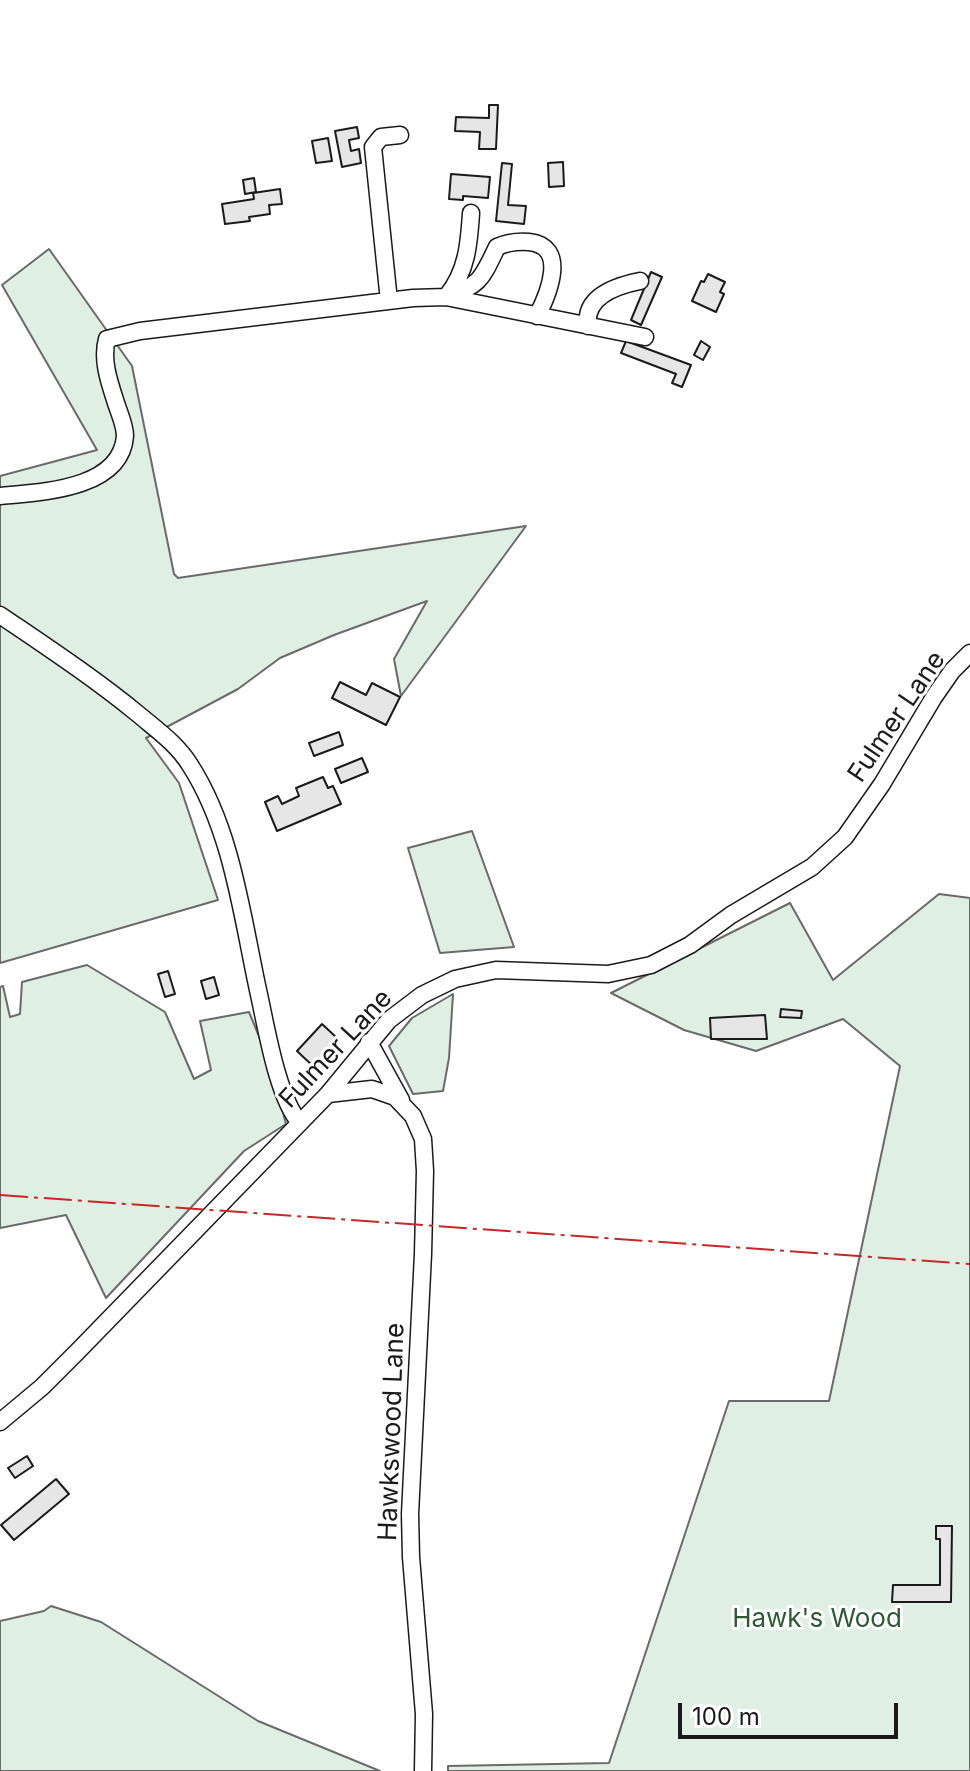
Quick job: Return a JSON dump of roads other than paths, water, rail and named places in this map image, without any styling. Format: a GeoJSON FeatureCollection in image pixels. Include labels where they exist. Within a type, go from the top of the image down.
{"type":"FeatureCollection","features":[{"type":"Feature","properties":{"kind":"street"},"geometry":{"type":"LineString","coordinates":[[389,301],[373,147],[381,137],[400,135]]}},
{"type":"Feature","properties":{"kind":"street"},"geometry":{"type":"LineString","coordinates":[[446,297],[463,271],[471,213]]}},
{"type":"Feature","properties":{"kind":"street"},"geometry":{"type":"LineString","coordinates":[[446,297],[473,287],[480,281],[497,247],[512,241],[540,244],[548,248],[553,269],[544,303],[544,318]]}},
{"type":"Feature","properties":{"kind":"street"},"geometry":{"type":"LineString","coordinates":[[588,326],[587,312],[592,304],[625,284],[640,281]]}},
{"type":"Feature","properties":{"kind":"street"},"geometry":{"type":"LineString","coordinates":[[0,496],[70,486],[98,477],[117,459],[125,433],[105,363],[107,339],[140,331],[446,297],[645,337]]}},
{"type":"Feature","properties":{"kind":"street"},"geometry":{"type":"LineString","coordinates":[[0,615],[98,682],[168,739],[189,764],[218,824],[237,890],[283,1091],[291,1113],[300,1123]]}},
{"type":"Feature","properties":{"kind":"street","name":"Fulmer Lane"},"geometry":{"type":"LineString","coordinates":[[0,1422],[42,1387],[300,1123],[389,1020],[422,995],[455,979],[496,970],[608,974],[651,965],[690,945],[731,915],[812,867],[845,837],[882,784],[934,697],[952,671],[970,653]]}},
{"type":"Feature","properties":{"kind":"street","name":"Hawkswood Lane"},"geometry":{"type":"LineString","coordinates":[[369,1042],[401,1102],[413,1116],[423,1139],[425,1171],[420,1347],[410,1514],[424,1714],[423,1771]]}},
{"type":"Feature","properties":{"kind":"street"},"geometry":{"type":"LineString","coordinates":[[328,1094],[372,1089],[401,1102]]}},
{"type":"Feature","properties":{"kind":"park label","name":"Hawk's Wood"},"geometry":{"type":"Point","coordinates":[817,1619]}}]}
